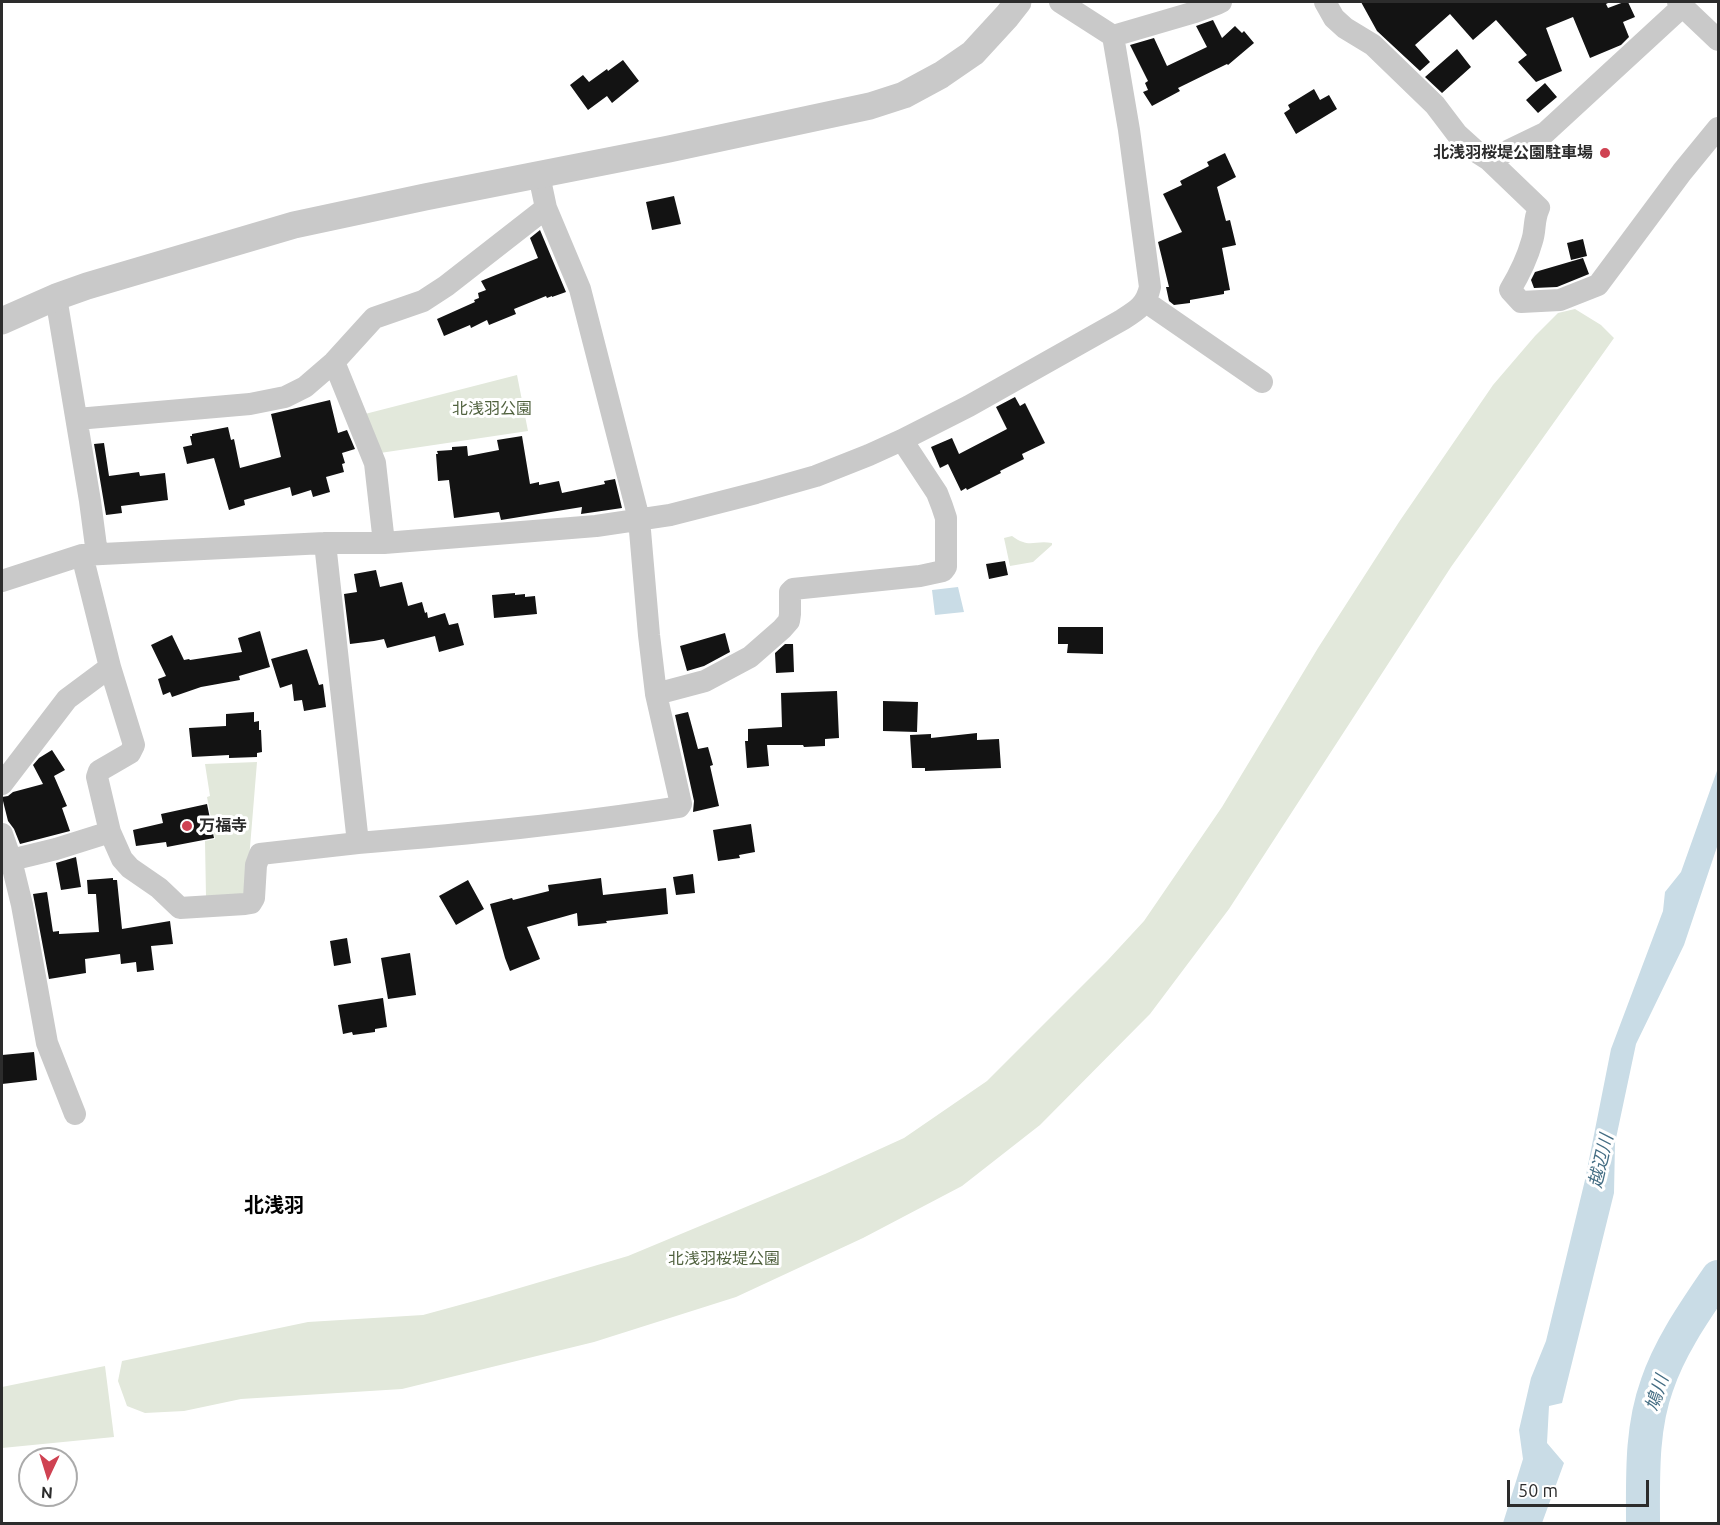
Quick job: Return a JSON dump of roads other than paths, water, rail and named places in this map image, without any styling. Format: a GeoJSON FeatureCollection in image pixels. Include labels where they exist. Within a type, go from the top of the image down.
{"type":"FeatureCollection","features":[{"type":"Feature","properties":{"kind":"street"},"geometry":{"type":"LineString","coordinates":[[2,321],[56,297],[110,279],[294,225],[870,106],[904,95],[973,53],[1018,2]]}},
{"type":"Feature","properties":{"kind":"street"},"geometry":{"type":"LineString","coordinates":[[2,580],[90,555],[325,543],[384,543],[596,526],[670,515],[816,476],[902,440],[969,406],[1120,321],[1146,302],[1150,287],[1113,36],[1060,2]]}},
{"type":"Feature","properties":{"kind":"street"},"geometry":{"type":"LineString","coordinates":[[1113,36],[1221,2]]}},
{"type":"Feature","properties":{"kind":"street"},"geometry":{"type":"LineString","coordinates":[[1325,2],[1334,18],[1345,28],[1373,45],[1435,105],[1457,134],[1489,160],[1539,208],[1535,217],[1533,239],[1522,270],[1510,290],[1521,302],[1560,300],[1598,285],[1682,172],[1719,128]]}},
{"type":"Feature","properties":{"kind":"street"},"geometry":{"type":"LineString","coordinates":[[1489,160],[1545,133],[1681,4],[1719,40]]}},
{"type":"Feature","properties":{"kind":"street"},"geometry":{"type":"LineString","coordinates":[[56,297],[90,501],[90,555],[110,667],[134,745],[129,753],[99,771],[97,777],[110,832],[122,860],[130,868],[159,888],[180,908],[245,904],[251,903],[254,898],[256,865],[260,854],[487,832],[611,818],[679,807],[681,804],[656,693],[639,519],[580,289],[546,208],[539,175]]}},
{"type":"Feature","properties":{"kind":"street"},"geometry":{"type":"LineString","coordinates":[[77,419],[250,404],[285,397],[305,387],[334,362],[374,318],[423,301],[446,286],[546,208]]}},
{"type":"Feature","properties":{"kind":"street"},"geometry":{"type":"LineString","coordinates":[[1146,302],[1263,382]]}},
{"type":"Feature","properties":{"kind":"street"},"geometry":{"type":"LineString","coordinates":[[334,362],[375,463],[384,543]]}},
{"type":"Feature","properties":{"kind":"street"},"geometry":{"type":"LineString","coordinates":[[656,693],[705,681],[750,657],[782,630],[789,621],[790,592],[793,589],[943,572],[946,567],[946,518],[937,493],[902,440]]}},
{"type":"Feature","properties":{"kind":"street"},"geometry":{"type":"LineString","coordinates":[[325,543],[358,843]]}},
{"type":"Feature","properties":{"kind":"street"},"geometry":{"type":"LineString","coordinates":[[2,784],[67,699],[110,667]]}},
{"type":"Feature","properties":{"kind":"street"},"geometry":{"type":"LineString","coordinates":[[11,860],[110,832]]}},
{"type":"Feature","properties":{"kind":"street"},"geometry":{"type":"LineString","coordinates":[[2,834],[22,905],[47,1044],[75,1114]]}},
{"type":"Feature","properties":{"kind":"water"},"geometry":{"type":"Polygon","coordinates":[[[958,587],[964,612],[935,615],[932,590],[958,587]]]}},
{"type":"Feature","properties":{"kind":"water","name":"越辺川"},"geometry":{"type":"Polygon","coordinates":[[[1718,768],[1718,844],[1684,945],[1636,1044],[1615,1143],[1614,1193],[1562,1403],[1549,1406],[1547,1443],[1564,1463],[1542,1523],[1503,1523],[1523,1459],[1519,1430],[1531,1378],[1546,1341],[1585,1180],[1611,1049],[1663,911],[1665,892],[1681,872],[1718,768]]]}},
{"type":"Feature","properties":{"kind":"waterway","name":"鳩川"},"geometry":{"type":"LineString","coordinates":[[1643,1524],[1644,1454],[1648,1419],[1657,1385],[1676,1343],[1718,1277]]}},
{"type":"Feature","properties":{"kind":"place","name":"北浅羽桜堤公園駐車場"},"geometry":{"type":"Point","coordinates":[1605,153]}},
{"type":"Feature","properties":{"kind":"place","name":"万福寺"},"geometry":{"type":"Point","coordinates":[187,826]}},
{"type":"Feature","properties":{"kind":"district","name":"北浅羽"},"geometry":{"type":"Point","coordinates":[274,1205]}},
{"type":"Feature","properties":{"kind":"park label","name":"北浅羽公園"},"geometry":{"type":"Point","coordinates":[492,409]}},
{"type":"Feature","properties":{"kind":"park label","name":"北浅羽桜堤公園"},"geometry":{"type":"Point","coordinates":[724,1259]}}]}
